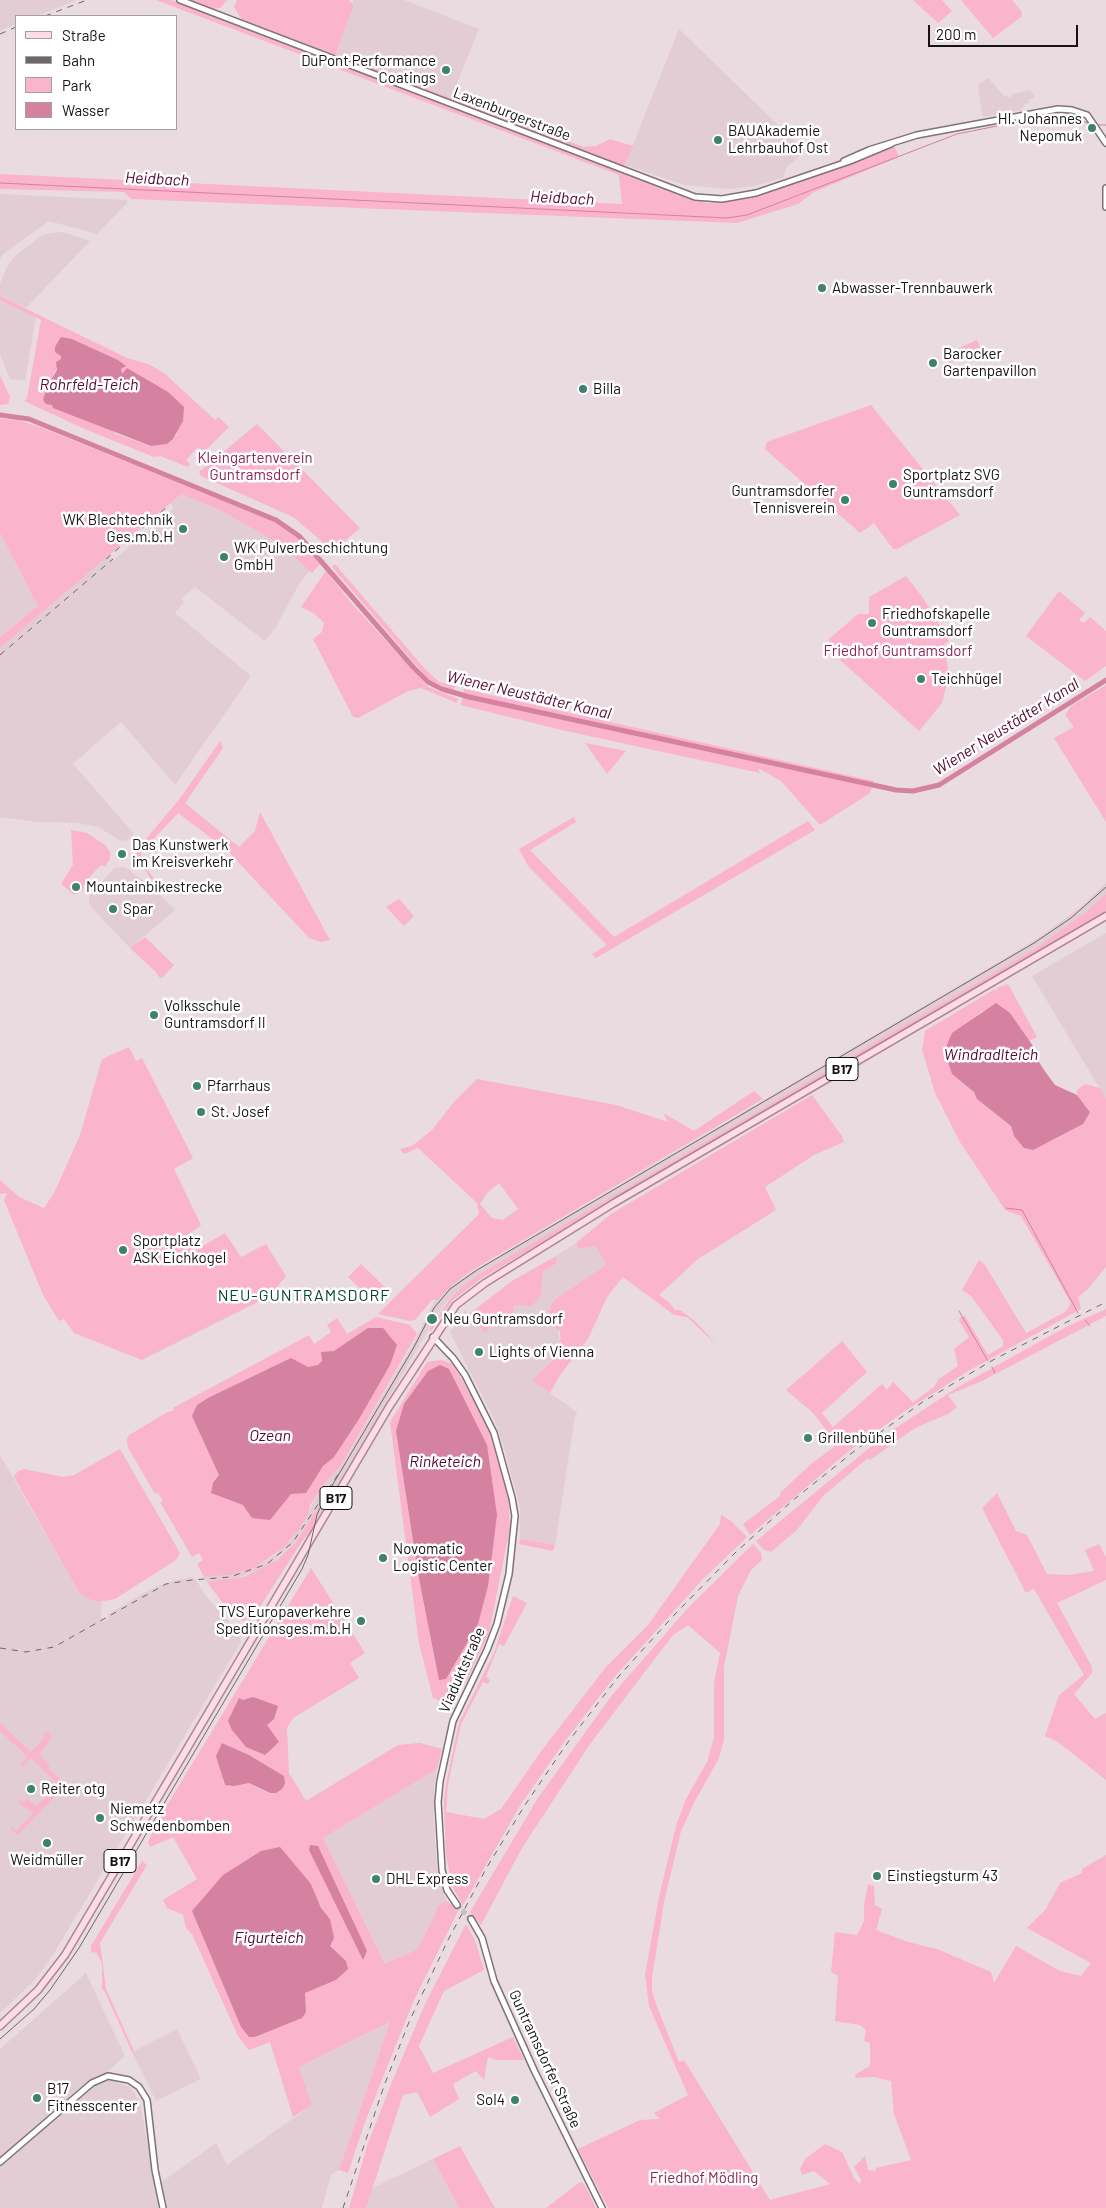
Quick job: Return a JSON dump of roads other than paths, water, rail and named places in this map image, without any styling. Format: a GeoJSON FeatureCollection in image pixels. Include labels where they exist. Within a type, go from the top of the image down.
{"type":"FeatureCollection","features":[{"type":"Feature","properties":{"kind":"main road","name":"B17"},"geometry":{"type":"LineString","coordinates":[[0,2026],[38,1990],[65,1955],[389,1407],[452,1309],[485,1283],[614,1203],[1106,916]]}},
{"type":"Feature","properties":{"kind":"street","name":"Laxenburgerstraße"},"geometry":{"type":"LineString","coordinates":[[180,0],[695,197],[722,198],[756,192],[928,132],[1058,109],[1080,112],[1093,120],[1106,142]]}},
{"type":"Feature","properties":{"kind":"street"},"geometry":{"type":"LineString","coordinates":[[1106,188],[1106,206]]}},
{"type":"Feature","properties":{"kind":"street","name":"Viaduktstraße"},"geometry":{"type":"LineString","coordinates":[[433,1337],[453,1358],[465,1375],[494,1433],[512,1498],[515,1516],[509,1574],[497,1624],[487,1650],[456,1712],[446,1746],[438,1802],[441,1856],[444,1881],[457,1905]]}},
{"type":"Feature","properties":{"kind":"street","name":"Guntramsdorfer Straße"},"geometry":{"type":"LineString","coordinates":[[471,1919],[482,1938],[494,1981],[534,2070],[602,2208]]}},
{"type":"Feature","properties":{"kind":"street"},"geometry":{"type":"LineString","coordinates":[[0,2162],[92,2083],[108,2076],[129,2080],[139,2087],[147,2100],[155,2170],[162,2208]]}},
{"type":"Feature","properties":{"kind":"water","name":"Rohrfeld-Teich"},"geometry":{"type":"Polygon","coordinates":[[[61,337],[72,339],[118,360],[126,366],[121,369],[122,374],[127,368],[168,392],[184,407],[183,421],[173,439],[167,444],[151,446],[46,404],[43,400],[48,385],[57,370],[56,362],[61,359],[61,356],[55,352],[55,347],[61,337]]]}},
{"type":"Feature","properties":{"kind":"water","name":"Windradlteich"},"geometry":{"type":"Polygon","coordinates":[[[996,1003],[1010,1013],[1033,1046],[1031,1048],[1036,1052],[1034,1054],[1055,1085],[1077,1095],[1090,1112],[1083,1124],[1033,1150],[1024,1148],[1014,1136],[1011,1126],[977,1099],[974,1092],[952,1074],[947,1059],[946,1047],[952,1033],[996,1003]]]}},
{"type":"Feature","properties":{"kind":"water","name":"Ozean"},"geometry":{"type":"Polygon","coordinates":[[[368,1328],[383,1328],[397,1345],[390,1365],[359,1419],[334,1457],[323,1466],[306,1493],[291,1494],[270,1520],[252,1518],[243,1505],[211,1493],[213,1483],[219,1475],[192,1416],[197,1405],[291,1358],[308,1367],[318,1365],[322,1361],[321,1352],[334,1351],[368,1328]]]}},
{"type":"Feature","properties":{"kind":"water","name":"Rinketeich"},"geometry":{"type":"Polygon","coordinates":[[[440,1365],[449,1369],[487,1445],[497,1515],[488,1586],[478,1624],[446,1679],[439,1680],[419,1579],[396,1431],[404,1404],[428,1371],[440,1365]]]}},
{"type":"Feature","properties":{"kind":"water"},"geometry":{"type":"Polygon","coordinates":[[[253,1697],[278,1706],[274,1719],[267,1725],[279,1742],[265,1755],[246,1747],[232,1730],[228,1721],[239,1698],[243,1700],[253,1697]]]}},
{"type":"Feature","properties":{"kind":"water"},"geometry":{"type":"Polygon","coordinates":[[[222,1743],[249,1755],[284,1776],[285,1784],[282,1789],[276,1793],[270,1793],[249,1783],[234,1786],[225,1785],[216,1756],[222,1743]]]}},
{"type":"Feature","properties":{"kind":"water"},"geometry":{"type":"Polygon","coordinates":[[[310,1845],[318,1846],[367,1951],[363,1960],[309,1850],[310,1845]]]}},
{"type":"Feature","properties":{"kind":"water","name":"Figurteich"},"geometry":{"type":"Polygon","coordinates":[[[280,1847],[311,1884],[321,1908],[330,1919],[334,1938],[330,1946],[346,1961],[348,1969],[336,1980],[305,1993],[306,2012],[302,2018],[255,2037],[249,2037],[241,2027],[192,1911],[223,1875],[261,1851],[280,1847]]]}},
{"type":"Feature","properties":{"kind":"waterway","name":"Heidbach"},"geometry":{"type":"LineString","coordinates":[[0,183],[727,218],[747,215],[957,134],[1027,120],[1059,117],[1074,118],[1090,124]]}},
{"type":"Feature","properties":{"kind":"waterway","name":"Heidbach"},"geometry":{"type":"LineString","coordinates":[[1097,125],[1106,125]]}},
{"type":"Feature","properties":{"kind":"waterway","name":"Wiener Neustädter Kanal"},"geometry":{"type":"LineString","coordinates":[[0,415],[29,419],[276,520],[299,536],[428,682],[442,689],[469,697],[896,790],[913,791],[939,785],[1106,680]]}},
{"type":"Feature","properties":{"kind":"waterway"},"geometry":{"type":"LineString","coordinates":[[1006,1208],[1022,1210],[1078,1313]]}},
{"type":"Feature","properties":{"kind":"waterway"},"geometry":{"type":"LineString","coordinates":[[959,1311],[988,1361]]}},
{"type":"Feature","properties":{"kind":"waterway"},"geometry":{"type":"LineString","coordinates":[[1085,1320],[1090,1326]]}},
{"type":"Feature","properties":{"kind":"waterway"},"geometry":{"type":"LineString","coordinates":[[992,1367],[995,1373]]}},
{"type":"Feature","properties":{"kind":"tunnel"},"geometry":{"type":"LineString","coordinates":[[457,1905],[471,1919]]}},
{"type":"Feature","properties":{"kind":"tram line"},"geometry":{"type":"LineString","coordinates":[[0,2039],[34,2009],[50,1990],[79,1948],[302,1569],[308,1555],[317,1515],[323,1501],[414,1347],[434,1308],[450,1289],[477,1270],[1034,943],[1071,918],[1106,887]]}},
{"type":"Feature","properties":{"kind":"railway"},"geometry":{"type":"LineString","coordinates":[[48,15],[87,0]]}},
{"type":"Feature","properties":{"kind":"railway"},"geometry":{"type":"LineString","coordinates":[[0,34],[15,27]]}},
{"type":"Feature","properties":{"kind":"railway"},"geometry":{"type":"LineString","coordinates":[[106,559],[167,507]]}},
{"type":"Feature","properties":{"kind":"railway"},"geometry":{"type":"LineString","coordinates":[[0,655],[113,559]]}},
{"type":"Feature","properties":{"kind":"railway"},"geometry":{"type":"LineString","coordinates":[[343,2208],[384,2086],[409,2022],[448,1940],[487,1867],[525,1805],[568,1742],[619,1676],[676,1613],[735,1553],[792,1501],[857,1449],[924,1401],[993,1360],[1106,1302]]}},
{"type":"Feature","properties":{"kind":"railway"},"geometry":{"type":"LineString","coordinates":[[0,1648],[26,1652],[54,1647],[166,1584],[230,1577],[267,1564],[293,1542],[339,1473]]}},
{"type":"Feature","properties":{"kind":"place","name":"DuPont Performance Coatings"},"geometry":{"type":"Point","coordinates":[446,70]}},
{"type":"Feature","properties":{"kind":"place","name":"Hl. Johannes Nepomuk"},"geometry":{"type":"Point","coordinates":[1092,128]}},
{"type":"Feature","properties":{"kind":"place","name":"BAUAkademie Lehrbauhof Ost"},"geometry":{"type":"Point","coordinates":[718,140]}},
{"type":"Feature","properties":{"kind":"place","name":"Abwasser-Trennbauwerk"},"geometry":{"type":"Point","coordinates":[822,288]}},
{"type":"Feature","properties":{"kind":"place","name":"Barocker Gartenpavillon"},"geometry":{"type":"Point","coordinates":[933,363]}},
{"type":"Feature","properties":{"kind":"place","name":"Billa"},"geometry":{"type":"Point","coordinates":[583,389]}},
{"type":"Feature","properties":{"kind":"place","name":"Sportplatz SVG Guntramsdorf"},"geometry":{"type":"Point","coordinates":[893,484]}},
{"type":"Feature","properties":{"kind":"place","name":"Guntramsdorfer Tennisverein"},"geometry":{"type":"Point","coordinates":[845,500]}},
{"type":"Feature","properties":{"kind":"place","name":"WK Blechtechnik Ges.m.b.H"},"geometry":{"type":"Point","coordinates":[183,529]}},
{"type":"Feature","properties":{"kind":"place","name":"WK Pulverbeschichtung GmbH"},"geometry":{"type":"Point","coordinates":[224,557]}},
{"type":"Feature","properties":{"kind":"place","name":"Friedhofskapelle Guntramsdorf"},"geometry":{"type":"Point","coordinates":[872,623]}},
{"type":"Feature","properties":{"kind":"place","name":"Teichhügel"},"geometry":{"type":"Point","coordinates":[921,679]}},
{"type":"Feature","properties":{"kind":"place","name":"Das Kunstwerk im Kreisverkehr"},"geometry":{"type":"Point","coordinates":[122,854]}},
{"type":"Feature","properties":{"kind":"place","name":"Mountainbikestrecke"},"geometry":{"type":"Point","coordinates":[76,887]}},
{"type":"Feature","properties":{"kind":"place","name":"Spar"},"geometry":{"type":"Point","coordinates":[113,909]}},
{"type":"Feature","properties":{"kind":"place","name":"Volksschule Guntramsdorf II"},"geometry":{"type":"Point","coordinates":[154,1015]}},
{"type":"Feature","properties":{"kind":"place","name":"Pfarrhaus"},"geometry":{"type":"Point","coordinates":[197,1086]}},
{"type":"Feature","properties":{"kind":"place","name":"St. Josef"},"geometry":{"type":"Point","coordinates":[201,1112]}},
{"type":"Feature","properties":{"kind":"place","name":"Sportplatz ASK Eichkogel"},"geometry":{"type":"Point","coordinates":[123,1250]}},
{"type":"Feature","properties":{"kind":"place","name":"Neu Guntramsdorf"},"geometry":{"type":"Point","coordinates":[432,1319]}},
{"type":"Feature","properties":{"kind":"place","name":"Lights of Vienna"},"geometry":{"type":"Point","coordinates":[479,1352]}},
{"type":"Feature","properties":{"kind":"place","name":"Grillenbühel"},"geometry":{"type":"Point","coordinates":[808,1438]}},
{"type":"Feature","properties":{"kind":"place","name":"Novomatic Logistic Center"},"geometry":{"type":"Point","coordinates":[383,1558]}},
{"type":"Feature","properties":{"kind":"place","name":"TVS Europaverkehre Speditionsges.m.b.H"},"geometry":{"type":"Point","coordinates":[361,1621]}},
{"type":"Feature","properties":{"kind":"place","name":"Reiter otg"},"geometry":{"type":"Point","coordinates":[31,1789]}},
{"type":"Feature","properties":{"kind":"place","name":"Niemetz Schwedenbomben"},"geometry":{"type":"Point","coordinates":[100,1818]}},
{"type":"Feature","properties":{"kind":"place","name":"Weidmüller"},"geometry":{"type":"Point","coordinates":[47,1843]}},
{"type":"Feature","properties":{"kind":"place","name":"Einstiegsturm 43"},"geometry":{"type":"Point","coordinates":[877,1876]}},
{"type":"Feature","properties":{"kind":"place","name":"DHL Express"},"geometry":{"type":"Point","coordinates":[376,1879]}},
{"type":"Feature","properties":{"kind":"place","name":"B17 Fitnesscenter"},"geometry":{"type":"Point","coordinates":[37,2098]}},
{"type":"Feature","properties":{"kind":"place","name":"Sol4"},"geometry":{"type":"Point","coordinates":[515,2100]}},
{"type":"Feature","properties":{"kind":"district","name":"NEU-GUNTRAMSDORF"},"geometry":{"type":"Point","coordinates":[304,1296]}},
{"type":"Feature","properties":{"kind":"park label","name":"Kleingartenverein Guntramsdorf"},"geometry":{"type":"Point","coordinates":[255,466]}},
{"type":"Feature","properties":{"kind":"park label","name":"Friedhof Guntramsdorf"},"geometry":{"type":"Point","coordinates":[898,651]}},
{"type":"Feature","properties":{"kind":"park label","name":"Friedhof Mödling"},"geometry":{"type":"Point","coordinates":[704,2178]}}]}
